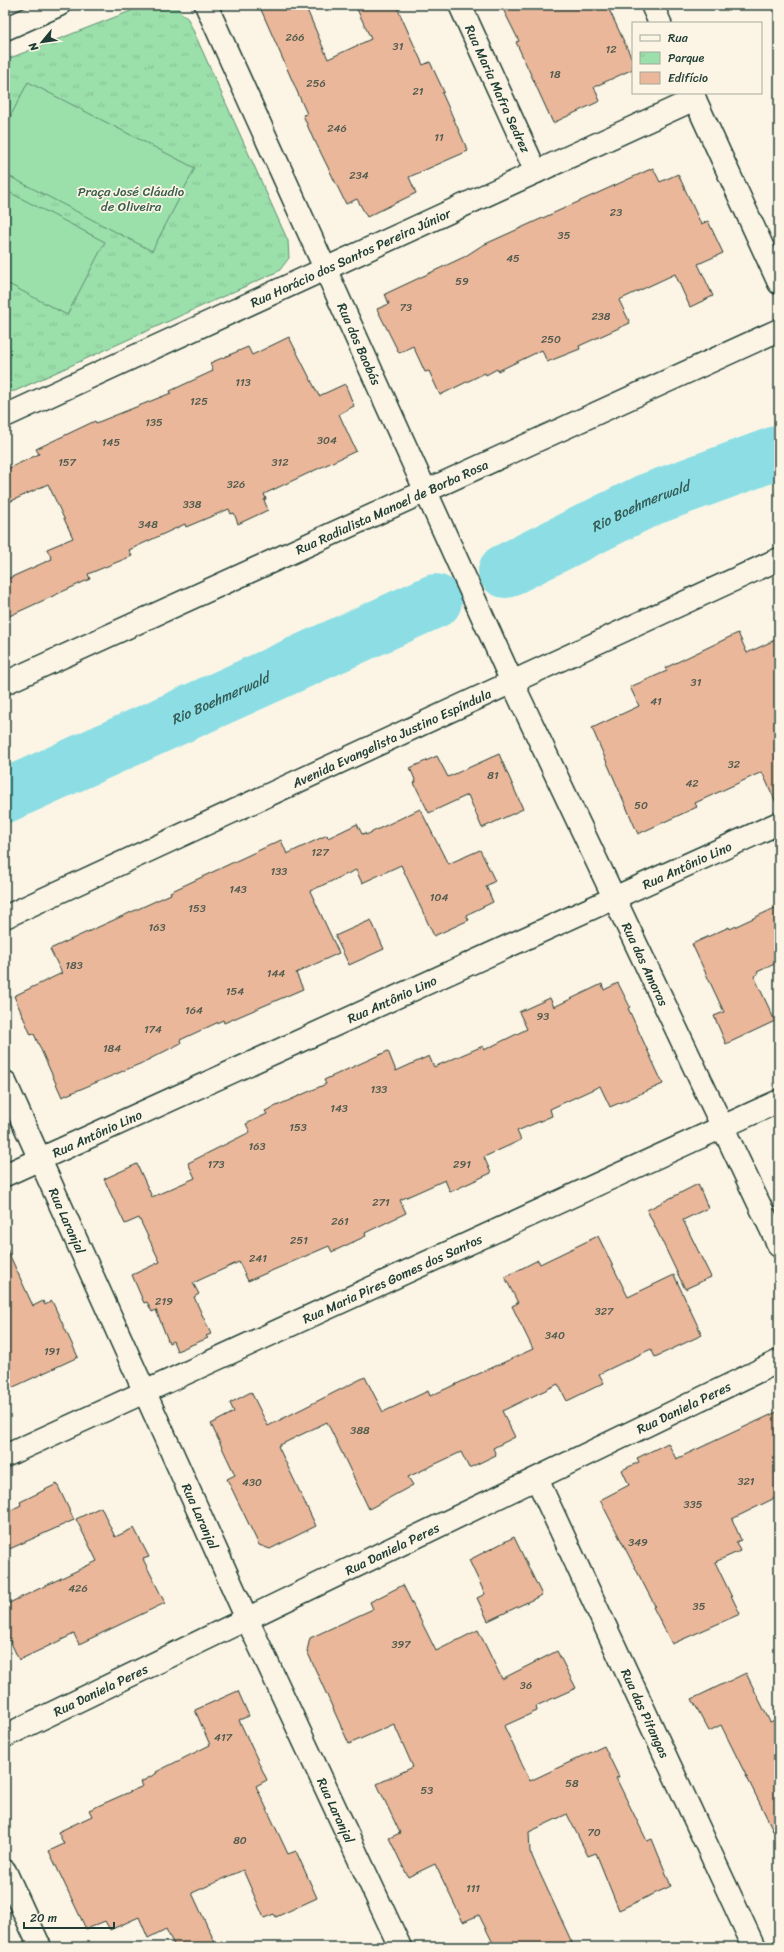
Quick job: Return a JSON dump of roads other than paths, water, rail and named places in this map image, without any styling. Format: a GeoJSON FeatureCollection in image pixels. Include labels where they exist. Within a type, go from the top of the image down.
{"type":"FeatureCollection","features":[{"type":"Feature","properties":{"kind":"street"},"geometry":{"type":"LineString","coordinates":[[5,30],[59,5]]}},
{"type":"Feature","properties":{"kind":"street","name":"Rua dos Baobás"},"geometry":{"type":"LineString","coordinates":[[206,5],[512,682]]}},
{"type":"Feature","properties":{"kind":"street","name":"Rua Maria Mafra Sedrez"},"geometry":{"type":"LineString","coordinates":[[460,5],[536,172]]}},
{"type":"Feature","properties":{"kind":"street"},"geometry":{"type":"LineString","coordinates":[[652,5],[660,22]]}},
{"type":"Feature","properties":{"kind":"street"},"geometry":{"type":"LineString","coordinates":[[694,96],[779,283]]}},
{"type":"Feature","properties":{"kind":"street","name":"Rua Horácio dos Santos Pereira Júnior"},"geometry":{"type":"LineString","coordinates":[[5,416],[536,172],[694,96]]}},
{"type":"Feature","properties":{"kind":"street","name":"Rua Radialista Manoel de Borba Rosa"},"geometry":{"type":"LineString","coordinates":[[5,683],[779,330]]}},
{"type":"Feature","properties":{"kind":"street","name":"Avenida Evangelista Justino Espíndula"},"geometry":{"type":"LineString","coordinates":[[5,918],[779,559]]}},
{"type":"Feature","properties":{"kind":"street","name":"Rua das Amoras"},"geometry":{"type":"LineString","coordinates":[[512,682],[779,1246]]}},
{"type":"Feature","properties":{"kind":"street","name":"Rua Antônio Lino"},"geometry":{"type":"LineString","coordinates":[[5,1175],[779,823]]}},
{"type":"Feature","properties":{"kind":"street","name":"Rua Laranjal"},"geometry":{"type":"LineString","coordinates":[[5,1082],[248,1618],[400,1947]]}},
{"type":"Feature","properties":{"kind":"street","name":"Rua Maria Pires Gomes dos Santos"},"geometry":{"type":"LineString","coordinates":[[5,1456],[779,1101]]}},
{"type":"Feature","properties":{"kind":"street","name":"Rua Daniela Peres"},"geometry":{"type":"LineString","coordinates":[[5,1736],[779,1361]]}},
{"type":"Feature","properties":{"kind":"street","name":"Rua das Pitangas"},"geometry":{"type":"LineString","coordinates":[[537,1479],[754,1947]]}},
{"type":"Feature","properties":{"kind":"street"},"geometry":{"type":"LineString","coordinates":[[5,1871],[40,1947]]}},
{"type":"Feature","properties":{"kind":"waterway","name":"Rio Boehmerwald"},"geometry":{"type":"LineString","coordinates":[[505,571],[648,500],[779,452]]}},
{"type":"Feature","properties":{"kind":"waterway","name":"Rio Boehmerwald"},"geometry":{"type":"LineString","coordinates":[[5,796],[435,601]]}},
{"type":"Feature","properties":{"kind":"park label","name":"Praça José Cláudio de Oliveira"},"geometry":{"type":"Point","coordinates":[131,198]}}]}
